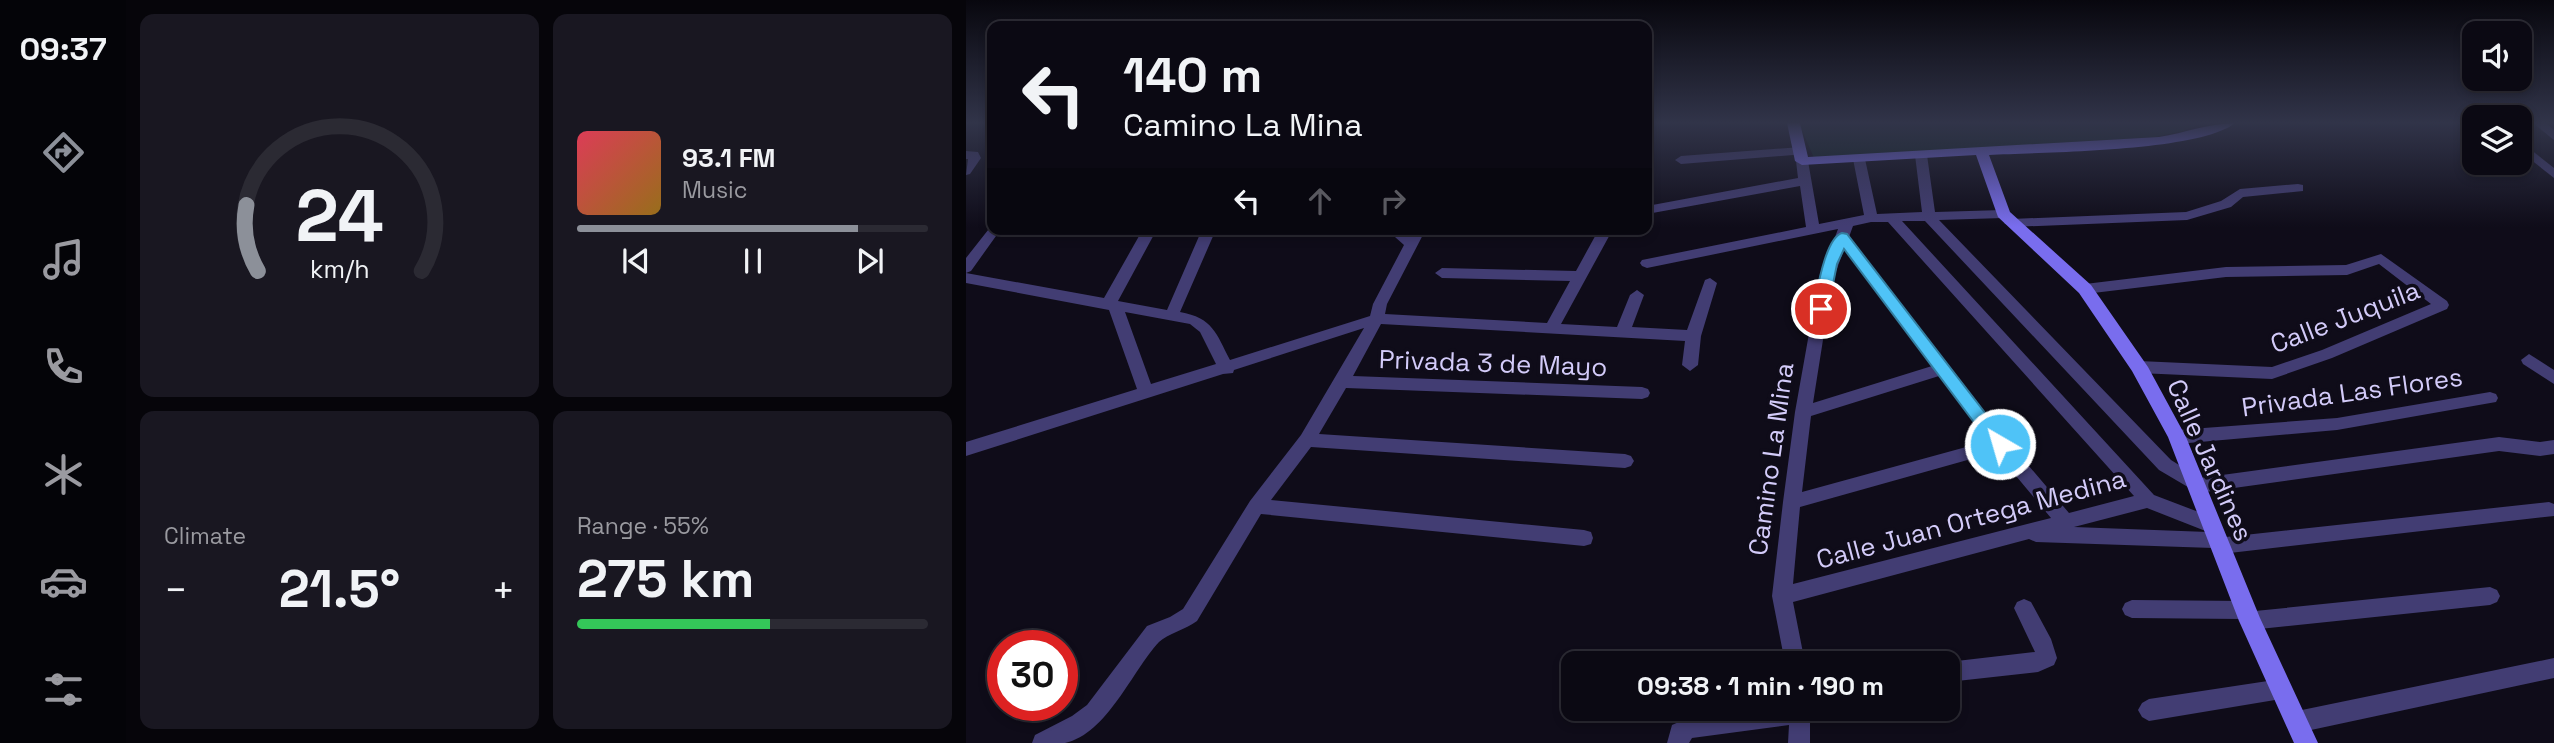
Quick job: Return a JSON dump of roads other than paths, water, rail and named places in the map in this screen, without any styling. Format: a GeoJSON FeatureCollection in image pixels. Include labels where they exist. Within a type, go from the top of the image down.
{"type":"FeatureCollection","features":[{"type":"Feature","properties":{"kind":"main road"},"geometry":{"type":"LineString","coordinates":[[1834,158],[1880,158]]}},
{"type":"Feature","properties":{"kind":"main road","name":"Calle Jardines"},"geometry":{"type":"LineString","coordinates":[[1984,158],[2007,218],[2085,289],[2139,367],[2177,438],[2248,616],[2306,743]]}},
{"type":"Feature","properties":{"kind":"street"},"geometry":{"type":"LineString","coordinates":[[1681,160],[1751,158]]}},
{"type":"Feature","properties":{"kind":"street"},"geometry":{"type":"LineString","coordinates":[[1802,158],[1813,230]]}},
{"type":"Feature","properties":{"kind":"street"},"geometry":{"type":"LineString","coordinates":[[1921,158],[1929,217],[2165,465],[2198,486],[2499,443],[2540,449],[2554,447]]}},
{"type":"Feature","properties":{"kind":"street"},"geometry":{"type":"LineString","coordinates":[[2535,158],[2554,174]]}},
{"type":"Feature","properties":{"kind":"street"},"geometry":{"type":"LineString","coordinates":[[1859,159],[1871,218]]}},
{"type":"Feature","properties":{"kind":"street"},"geometry":{"type":"LineString","coordinates":[[1652,209],[1804,181]]}},
{"type":"Feature","properties":{"kind":"street"},"geometry":{"type":"LineString","coordinates":[[1647,262],[1813,230],[1844,230],[1871,218],[2187,216],[2226,204],[2240,194],[2298,187]]}},
{"type":"Feature","properties":{"kind":"street"},"geometry":{"type":"LineString","coordinates":[[1891,217],[2148,500]]}},
{"type":"Feature","properties":{"kind":"street"},"geometry":{"type":"LineString","coordinates":[[1844,230],[1941,369],[2065,522]]}},
{"type":"Feature","properties":{"kind":"street","name":"Camino La Mina"},"geometry":{"type":"LineString","coordinates":[[1793,651],[1782,596],[1792,502],[1803,412],[1825,283],[1844,230]]}},
{"type":"Feature","properties":{"kind":"street"},"geometry":{"type":"LineString","coordinates":[[966,268],[990,235]]}},
{"type":"Feature","properties":{"kind":"street"},"geometry":{"type":"LineString","coordinates":[[1146,392],[1112,306],[1147,235]]}},
{"type":"Feature","properties":{"kind":"street"},"geometry":{"type":"LineString","coordinates":[[1171,317],[1207,235]]}},
{"type":"Feature","properties":{"kind":"street"},"geometry":{"type":"LineString","coordinates":[[1400,235],[1410,243]]}},
{"type":"Feature","properties":{"kind":"street"},"geometry":{"type":"LineString","coordinates":[[1043,743],[1080,724],[1094,712],[1153,633],[1177,624],[1190,615],[1256,506],[1307,440],[1342,382],[1377,319],[1380,304],[1415,235]]}},
{"type":"Feature","properties":{"kind":"street"},"geometry":{"type":"LineString","coordinates":[[1552,329],[1602,235]]}},
{"type":"Feature","properties":{"kind":"street","name":"Calle Juquila"},"geometry":{"type":"LineString","coordinates":[[2085,289],[2226,272],[2347,270],[2381,259],[2442,305],[2327,354],[2272,373],[2139,367]]}},
{"type":"Feature","properties":{"kind":"street"},"geometry":{"type":"LineString","coordinates":[[1442,273],[1580,276]]}},
{"type":"Feature","properties":{"kind":"street"},"geometry":{"type":"LineString","coordinates":[[966,278],[1194,320],[1201,323],[1227,369]]}},
{"type":"Feature","properties":{"kind":"street"},"geometry":{"type":"LineString","coordinates":[[1690,365],[1693,336],[1710,283]]}},
{"type":"Feature","properties":{"kind":"street"},"geometry":{"type":"LineString","coordinates":[[1622,333],[1637,295]]}},
{"type":"Feature","properties":{"kind":"street"},"geometry":{"type":"LineString","coordinates":[[966,449],[1227,369],[1377,319],[1693,336]]}},
{"type":"Feature","properties":{"kind":"street"},"geometry":{"type":"LineString","coordinates":[[2529,360],[2554,378]]}},
{"type":"Feature","properties":{"kind":"street"},"geometry":{"type":"LineString","coordinates":[[1803,412],[1941,369]]}},
{"type":"Feature","properties":{"kind":"street","name":"Privada 3 de Mayo"},"geometry":{"type":"LineString","coordinates":[[1342,382],[1642,393]]}},
{"type":"Feature","properties":{"kind":"street","name":"Privada Las Flores"},"geometry":{"type":"LineString","coordinates":[[2177,438],[2337,424],[2490,398]]}},
{"type":"Feature","properties":{"kind":"street"},"geometry":{"type":"LineString","coordinates":[[1307,440],[1625,461]]}},
{"type":"Feature","properties":{"kind":"street"},"geometry":{"type":"LineString","coordinates":[[1792,502],[2000,444]]}},
{"type":"Feature","properties":{"kind":"street","name":"Calle Juan Ortega Medina"},"geometry":{"type":"LineString","coordinates":[[1782,596],[2148,500],[2217,537]]}},
{"type":"Feature","properties":{"kind":"street"},"geometry":{"type":"LineString","coordinates":[[1256,506],[1584,538]]}},
{"type":"Feature","properties":{"kind":"street"},"geometry":{"type":"LineString","coordinates":[[2024,533],[2217,537],[2549,510]]}},
{"type":"Feature","properties":{"kind":"street"},"geometry":{"type":"LineString","coordinates":[[2132,609],[2248,616],[2490,596]]}},
{"type":"Feature","properties":{"kind":"street"},"geometry":{"type":"LineString","coordinates":[[1960,670],[2038,662],[2047,658],[2044,646],[2024,608]]}},
{"type":"Feature","properties":{"kind":"street"},"geometry":{"type":"LineString","coordinates":[[2297,722],[2554,668]]}},
{"type":"Feature","properties":{"kind":"street"},"geometry":{"type":"LineString","coordinates":[[2149,710],[2281,689]]}},
{"type":"Feature","properties":{"kind":"street"},"geometry":{"type":"LineString","coordinates":[[1679,738],[1690,728],[1735,721]]}},
{"type":"Feature","properties":{"kind":"street"},"geometry":{"type":"LineString","coordinates":[[1799,743],[1800,721]]}}]}
